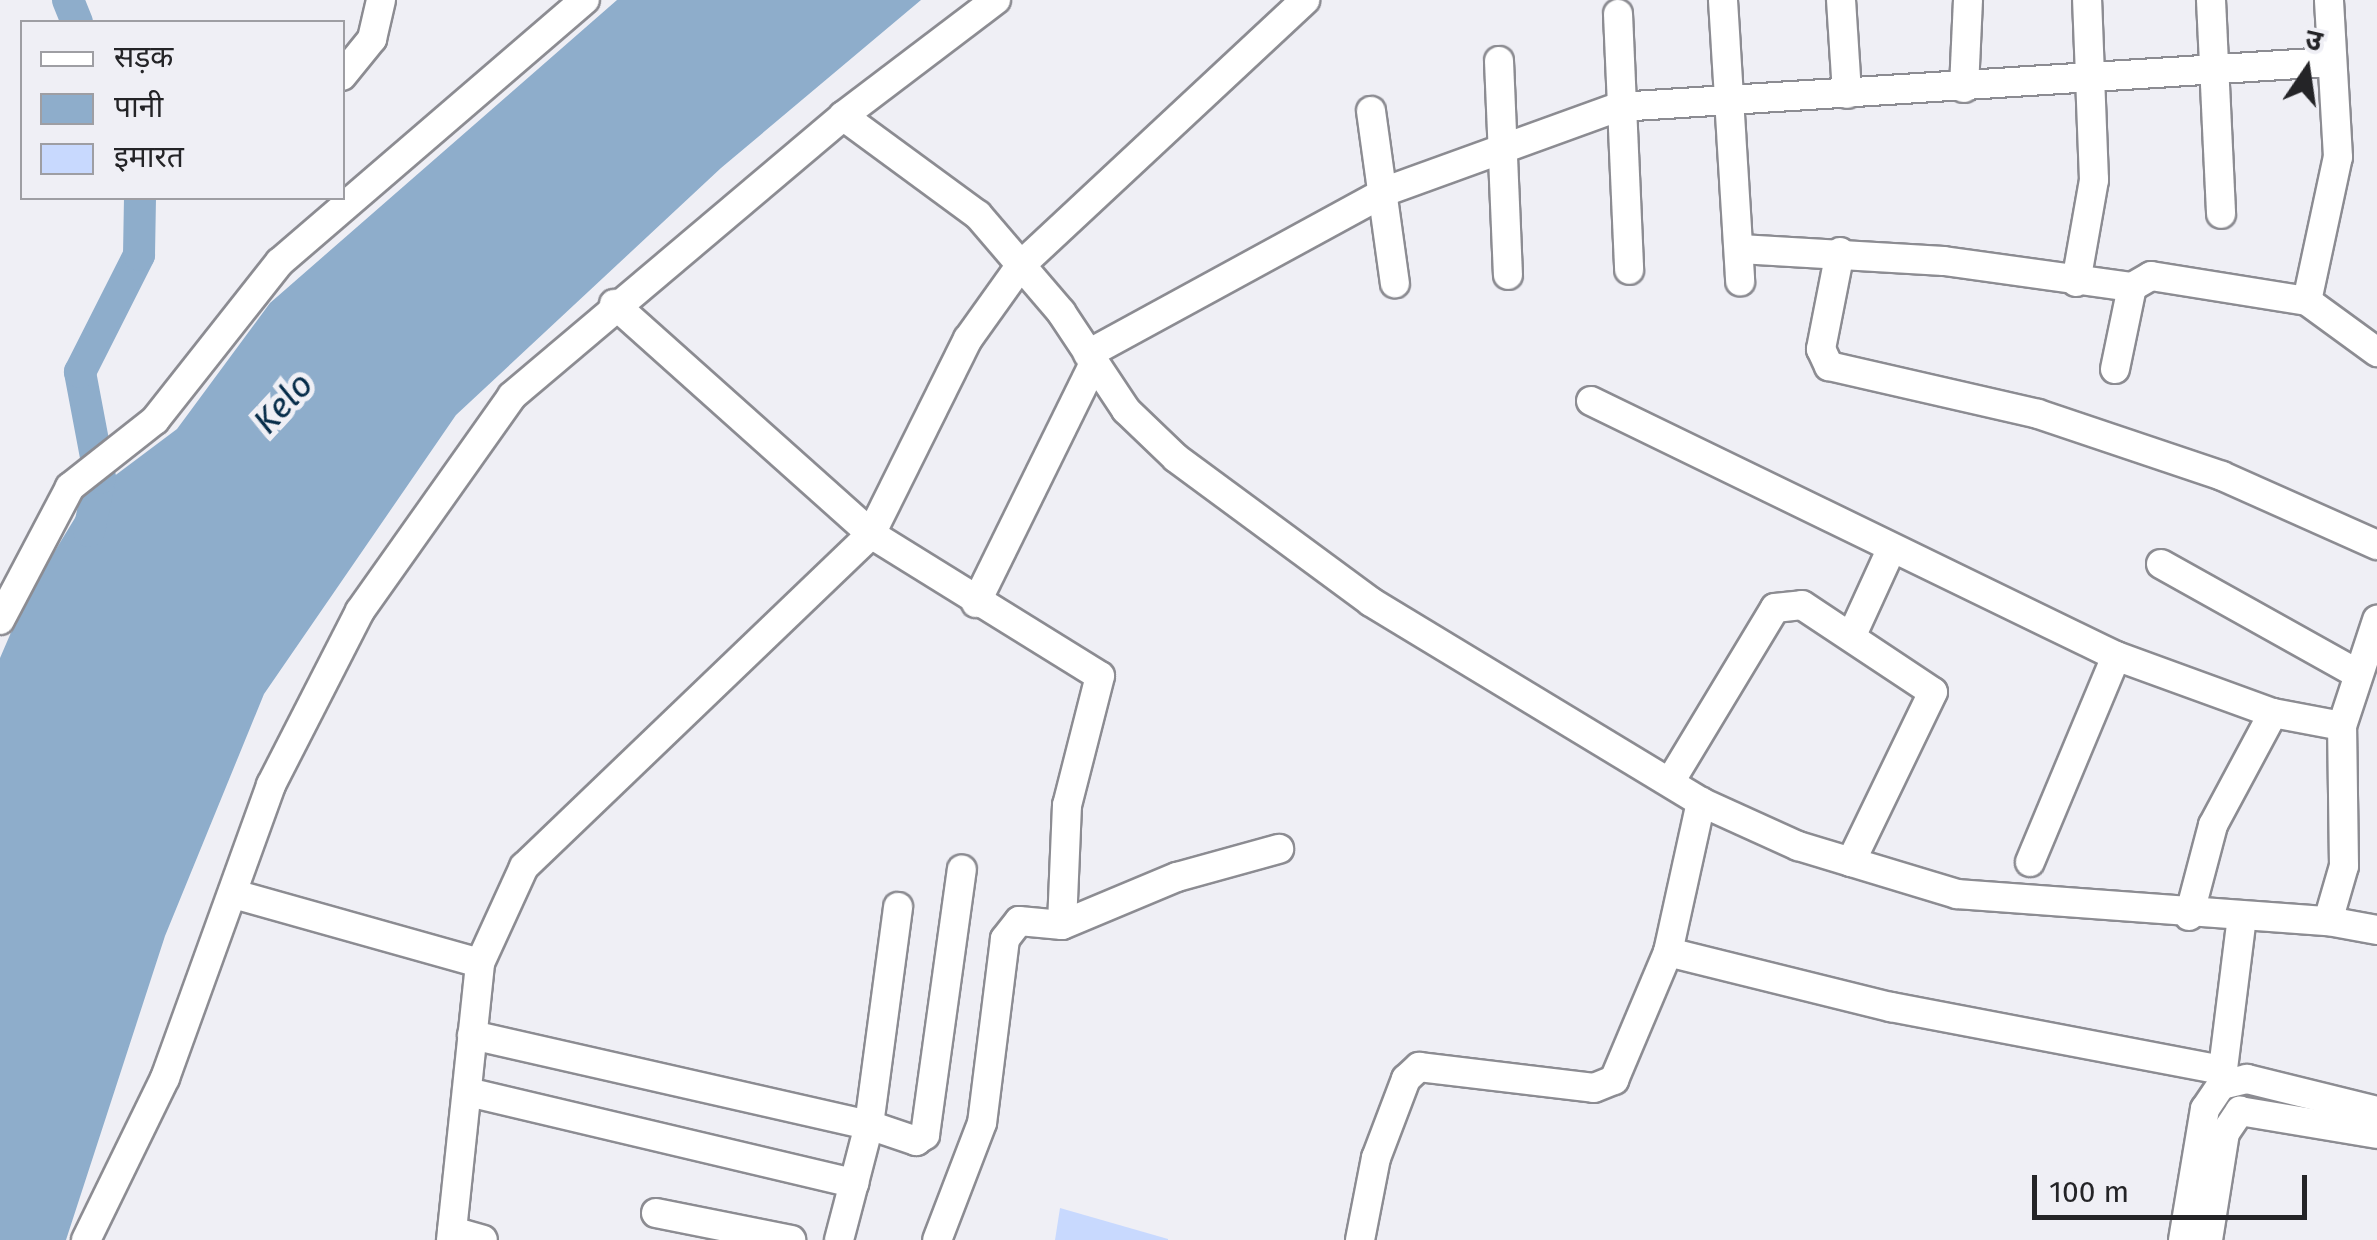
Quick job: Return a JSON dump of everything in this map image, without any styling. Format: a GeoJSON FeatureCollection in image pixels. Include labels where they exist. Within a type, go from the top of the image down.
{"type":"FeatureCollection","features":[{"type":"Feature","properties":{"kind":"street"},"geometry":{"type":"LineString","coordinates":[[345,72],[372,40],[381,0]]}},
{"type":"Feature","properties":{"kind":"street"},"geometry":{"type":"LineString","coordinates":[[0,620],[70,488],[155,420],[280,262],[586,0]]}},
{"type":"Feature","properties":{"kind":"street"},"geometry":{"type":"LineString","coordinates":[[86,1240],[165,1078],[271,785],[360,611],[512,396],[614,304],[843,116],[996,0]]}},
{"type":"Feature","properties":{"kind":"street"},"geometry":{"type":"LineString","coordinates":[[483,1240],[452,1235],[480,963],[524,867],[550,837],[872,534],[968,339],[1020,266],[1305,0]]}},
{"type":"Feature","properties":{"kind":"street"},"geometry":{"type":"LineString","coordinates":[[1722,0],[1740,281]]}},
{"type":"Feature","properties":{"kind":"street"},"geometry":{"type":"LineString","coordinates":[[1841,0],[1847,94]]}},
{"type":"Feature","properties":{"kind":"street"},"geometry":{"type":"LineString","coordinates":[[1964,88],[1968,0]]}},
{"type":"Feature","properties":{"kind":"street"},"geometry":{"type":"LineString","coordinates":[[2076,282],[2094,180],[2087,0]]}},
{"type":"Feature","properties":{"kind":"street"},"geometry":{"type":"LineString","coordinates":[[2211,0],[2218,74],[2221,214]]}},
{"type":"Feature","properties":{"kind":"street"},"geometry":{"type":"LineString","coordinates":[[2306,301],[2336,174],[2329,0]]}},
{"type":"Feature","properties":{"kind":"street"},"geometry":{"type":"LineString","coordinates":[[1618,14],[1618,107],[1630,270]]}},
{"type":"Feature","properties":{"kind":"street"},"geometry":{"type":"LineString","coordinates":[[1499,61],[1508,275]]}},
{"type":"Feature","properties":{"kind":"street"},"geometry":{"type":"LineString","coordinates":[[976,602],[1091,360],[1389,190],[1504,143],[1618,107],[2218,74],[2330,62]]}},
{"type":"Feature","properties":{"kind":"street"},"geometry":{"type":"LineString","coordinates":[[1371,112],[1389,190],[1395,282]]}},
{"type":"Feature","properties":{"kind":"street"},"geometry":{"type":"LineString","coordinates":[[843,116],[978,216],[1091,360],[1176,458],[1312,560],[1701,802],[1851,862],[1957,894],[2189,916],[2328,920],[2377,930]]}},
{"type":"Feature","properties":{"kind":"street"},"geometry":{"type":"LineString","coordinates":[[1740,250],[1840,252],[2132,288],[2151,276],[2306,301],[2377,352]]}},
{"type":"Feature","properties":{"kind":"street"},"geometry":{"type":"LineString","coordinates":[[1840,252],[1821,349],[1828,366],[2038,414],[2222,476],[2377,545]]}},
{"type":"Feature","properties":{"kind":"street"},"geometry":{"type":"LineString","coordinates":[[2116,370],[2132,288]]}},
{"type":"Feature","properties":{"kind":"street"},"geometry":{"type":"LineString","coordinates":[[614,304],[872,534],[1100,676],[1067,805],[1062,926]]}},
{"type":"Feature","properties":{"kind":"street"},"geometry":{"type":"LineString","coordinates":[[1591,400],[1892,550],[1967,577],[2116,656],[2273,713],[2342,726]]}},
{"type":"Feature","properties":{"kind":"street"},"geometry":{"type":"LineString","coordinates":[[1852,635],[1892,550]]}},
{"type":"Feature","properties":{"kind":"street"},"geometry":{"type":"LineString","coordinates":[[2161,564],[2354,672]]}},
{"type":"Feature","properties":{"kind":"street"},"geometry":{"type":"LineString","coordinates":[[1670,782],[1774,608],[1802,605],[1926,681],[1933,705],[1851,862]]}},
{"type":"Feature","properties":{"kind":"street"},"geometry":{"type":"LineString","coordinates":[[2328,920],[2346,852],[2342,726],[2354,672],[2377,620]]}},
{"type":"Feature","properties":{"kind":"street"},"geometry":{"type":"LineString","coordinates":[[2030,862],[2116,656]]}},
{"type":"Feature","properties":{"kind":"street"},"geometry":{"type":"LineString","coordinates":[[2189,916],[2214,825],[2273,713]]}},
{"type":"Feature","properties":{"kind":"street"},"geometry":{"type":"LineString","coordinates":[[1360,1240],[1406,1079],[1440,1063],[1594,1088],[1614,1080],[1668,952],[1701,802]]}},
{"type":"Feature","properties":{"kind":"street"},"geometry":{"type":"LineString","coordinates":[[937,1240],[982,1123],[1004,939],[1019,921],[1062,926],[1177,877],[1278,849]]}},
{"type":"Feature","properties":{"kind":"street"},"geometry":{"type":"LineString","coordinates":[[472,1036],[868,1125],[916,1141],[925,1134],[962,870]]}},
{"type":"Feature","properties":{"kind":"street"},"geometry":{"type":"LineString","coordinates":[[234,894],[480,963]]}},
{"type":"Feature","properties":{"kind":"street"},"geometry":{"type":"LineString","coordinates":[[839,1240],[868,1125],[898,907]]}},
{"type":"Feature","properties":{"kind":"street"},"geometry":{"type":"LineString","coordinates":[[2183,1240],[2205,1108],[2218,1077],[2242,916]]}},
{"type":"Feature","properties":{"kind":"street"},"geometry":{"type":"LineString","coordinates":[[1668,952],[1890,1007],[2218,1077],[2247,1079],[2377,1110]]}},
{"type":"Feature","properties":{"kind":"street"},"geometry":{"type":"LineString","coordinates":[[468,1092],[854,1182]]}},
{"type":"Feature","properties":{"kind":"street"},"geometry":{"type":"LineString","coordinates":[[2208,1240],[2226,1133],[2240,1111],[2377,1134]]}},
{"type":"Feature","properties":{"kind":"street"},"geometry":{"type":"LineString","coordinates":[[656,1212],[791,1240]]}},
{"type":"Feature","properties":{"kind":"water","name":"Kelo"},"geometry":{"type":"Polygon","coordinates":[[[617,0],[921,0],[721,168],[456,415],[264,694],[165,936],[66,1240],[0,1240],[0,658],[25,600],[89,495],[177,429],[270,303],[617,0]]]}},
{"type":"Feature","properties":{"kind":"building"},"geometry":{"type":"Polygon","coordinates":[[[1060,1208],[1168,1239],[1168,1240],[1055,1240],[1060,1208]]]}},
{"type":"Feature","properties":{"kind":"waterway"},"geometry":{"type":"LineString","coordinates":[[68,0],[76,20]]}},
{"type":"Feature","properties":{"kind":"waterway"},"geometry":{"type":"LineString","coordinates":[[89,531],[100,478],[80,372],[139,255],[140,200]]}}]}
